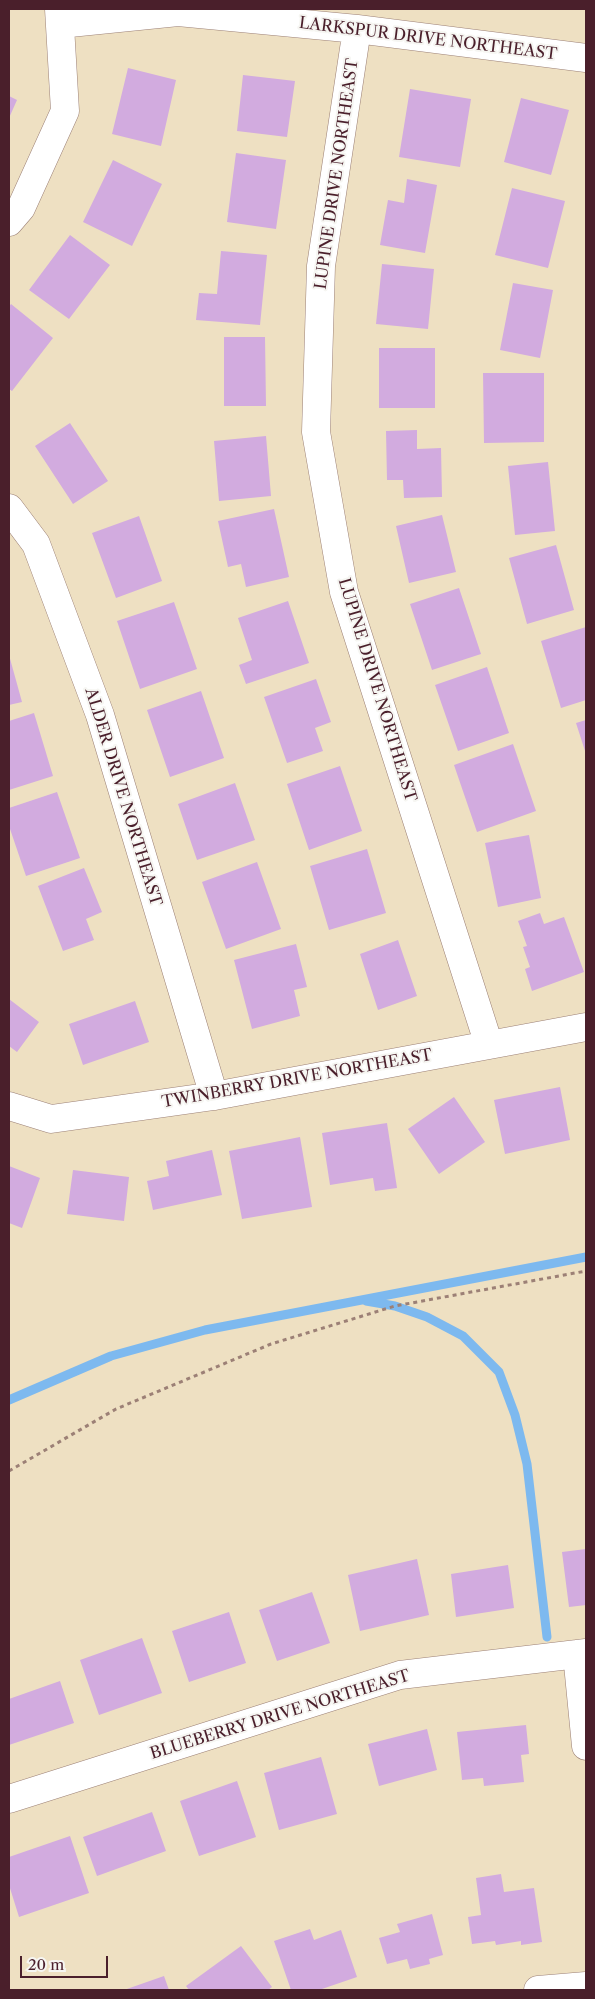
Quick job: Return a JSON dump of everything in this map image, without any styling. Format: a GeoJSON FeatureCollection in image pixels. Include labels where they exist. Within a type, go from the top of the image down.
{"type":"FeatureCollection","features":[{"type":"Feature","properties":{"kind":"street","name":"LARKSPUR DRIVE NORTHEAST"},"geometry":{"type":"LineString","coordinates":[[59,16],[178,12],[357,29],[586,58]]}},
{"type":"Feature","properties":{"kind":"street"},"geometry":{"type":"LineString","coordinates":[[9,222],[21,208],[65,111],[59,16]]}},
{"type":"Feature","properties":{"kind":"street","name":"LUPINE DRIVE NORTHEAST"},"geometry":{"type":"LineString","coordinates":[[357,29],[320,266],[316,432],[344,592],[489,1045]]}},
{"type":"Feature","properties":{"kind":"street","name":"ALDER DRIVE NORTHEAST"},"geometry":{"type":"LineString","coordinates":[[9,508],[36,544],[100,715],[214,1096]]}},
{"type":"Feature","properties":{"kind":"street","name":"TWINBERRY DRIVE NORTHEAST"},"geometry":{"type":"LineString","coordinates":[[9,1106],[51,1119],[214,1096],[586,1027]]}},
{"type":"Feature","properties":{"kind":"street"},"geometry":{"type":"LineString","coordinates":[[582,1654],[586,1746]]}},
{"type":"Feature","properties":{"kind":"street","name":"BLUEBERRY DRIVE NORTHEAST"},"geometry":{"type":"LineString","coordinates":[[9,1799],[400,1675],[582,1654]]}},
{"type":"Feature","properties":{"kind":"street"},"geometry":{"type":"LineString","coordinates":[[538,1990],[586,1986]]}},
{"type":"Feature","properties":{"kind":"path"},"geometry":{"type":"LineString","coordinates":[[9,1472],[116,1409],[271,1344],[395,1306],[586,1271]]}},
{"type":"Feature","properties":{"kind":"building"},"geometry":{"type":"Polygon","coordinates":[[[128,68],[176,80],[161,146],[112,134],[128,68]]]}},
{"type":"Feature","properties":{"kind":"building"},"geometry":{"type":"Polygon","coordinates":[[[243,75],[295,81],[287,137],[237,131],[243,75]]]}},
{"type":"Feature","properties":{"kind":"building"},"geometry":{"type":"Polygon","coordinates":[[[410,89],[471,99],[460,167],[399,157],[410,89]]]}},
{"type":"Feature","properties":{"kind":"building"},"geometry":{"type":"Polygon","coordinates":[[[9,96],[17,100],[9,118],[9,96]]]}},
{"type":"Feature","properties":{"kind":"building"},"geometry":{"type":"Polygon","coordinates":[[[521,98],[569,110],[551,175],[504,162],[521,98]]]}},
{"type":"Feature","properties":{"kind":"building"},"geometry":{"type":"Polygon","coordinates":[[[236,153],[286,160],[276,229],[227,222],[236,153]]]}},
{"type":"Feature","properties":{"kind":"building"},"geometry":{"type":"Polygon","coordinates":[[[113,160],[162,184],[132,246],[83,222],[113,160]]]}},
{"type":"Feature","properties":{"kind":"building"},"geometry":{"type":"Polygon","coordinates":[[[407,179],[437,185],[425,253],[380,245],[388,200],[404,203],[407,179]]]}},
{"type":"Feature","properties":{"kind":"building"},"geometry":{"type":"Polygon","coordinates":[[[512,188],[565,201],[548,268],[495,255],[512,188]]]}},
{"type":"Feature","properties":{"kind":"building"},"geometry":{"type":"Polygon","coordinates":[[[70,235],[110,265],[69,319],[29,290],[70,235]]]}},
{"type":"Feature","properties":{"kind":"building"},"geometry":{"type":"Polygon","coordinates":[[[221,251],[267,255],[260,325],[196,320],[199,293],[217,294],[221,251]]]}},
{"type":"Feature","properties":{"kind":"building"},"geometry":{"type":"Polygon","coordinates":[[[382,264],[434,269],[428,329],[376,324],[382,264]]]}},
{"type":"Feature","properties":{"kind":"building"},"geometry":{"type":"Polygon","coordinates":[[[513,283],[553,290],[540,358],[500,350],[513,283]]]}},
{"type":"Feature","properties":{"kind":"building"},"geometry":{"type":"Polygon","coordinates":[[[11,304],[53,338],[12,391],[9,389],[9,307],[11,304]]]}},
{"type":"Feature","properties":{"kind":"building"},"geometry":{"type":"Polygon","coordinates":[[[224,337],[265,337],[266,406],[224,406],[224,337]]]}},
{"type":"Feature","properties":{"kind":"building"},"geometry":{"type":"Polygon","coordinates":[[[379,348],[435,348],[435,408],[379,408],[379,348]]]}},
{"type":"Feature","properties":{"kind":"building"},"geometry":{"type":"Polygon","coordinates":[[[483,373],[544,373],[544,442],[484,443],[483,373]]]}},
{"type":"Feature","properties":{"kind":"building"},"geometry":{"type":"Polygon","coordinates":[[[70,423],[108,481],[73,504],[35,446],[70,423]]]}},
{"type":"Feature","properties":{"kind":"building"},"geometry":{"type":"Polygon","coordinates":[[[417,430],[417,449],[441,448],[442,497],[404,498],[403,480],[387,480],[386,431],[417,430]]]}},
{"type":"Feature","properties":{"kind":"building"},"geometry":{"type":"Polygon","coordinates":[[[266,436],[271,496],[219,501],[214,441],[266,436]]]}},
{"type":"Feature","properties":{"kind":"building"},"geometry":{"type":"Polygon","coordinates":[[[548,462],[555,531],[515,535],[508,466],[548,462]]]}},
{"type":"Feature","properties":{"kind":"building"},"geometry":{"type":"Polygon","coordinates":[[[274,509],[289,577],[246,587],[241,564],[228,567],[218,521],[274,509]]]}},
{"type":"Feature","properties":{"kind":"building"},"geometry":{"type":"Polygon","coordinates":[[[442,515],[456,572],[409,583],[396,526],[442,515]]]}},
{"type":"Feature","properties":{"kind":"building"},"geometry":{"type":"Polygon","coordinates":[[[139,516],[162,581],[116,598],[92,533],[139,516]]]}},
{"type":"Feature","properties":{"kind":"building"},"geometry":{"type":"Polygon","coordinates":[[[556,545],[574,610],[527,624],[509,558],[556,545]]]}},
{"type":"Feature","properties":{"kind":"building"},"geometry":{"type":"Polygon","coordinates":[[[459,588],[481,654],[432,670],[410,604],[459,588]]]}},
{"type":"Feature","properties":{"kind":"building"},"geometry":{"type":"Polygon","coordinates":[[[288,601],[309,663],[246,684],[239,665],[252,660],[238,618],[288,601]]]}},
{"type":"Feature","properties":{"kind":"building"},"geometry":{"type":"Polygon","coordinates":[[[174,602],[197,669],[140,689],[117,621],[174,602]]]}},
{"type":"Feature","properties":{"kind":"building"},"geometry":{"type":"Polygon","coordinates":[[[586,627],[586,700],[561,708],[541,641],[586,627]]]}},
{"type":"Feature","properties":{"kind":"building"},"geometry":{"type":"Polygon","coordinates":[[[9,655],[22,702],[9,705],[9,655]]]}},
{"type":"Feature","properties":{"kind":"building"},"geometry":{"type":"Polygon","coordinates":[[[487,667],[509,733],[458,751],[435,685],[487,667]]]}},
{"type":"Feature","properties":{"kind":"building"},"geometry":{"type":"Polygon","coordinates":[[[316,679],[331,722],[315,728],[323,751],[287,763],[264,697],[316,679]]]}},
{"type":"Feature","properties":{"kind":"building"},"geometry":{"type":"Polygon","coordinates":[[[201,691],[224,758],[170,777],[147,710],[201,691]]]}},
{"type":"Feature","properties":{"kind":"building"},"geometry":{"type":"Polygon","coordinates":[[[34,713],[53,776],[9,790],[9,721],[34,713]]]}},
{"type":"Feature","properties":{"kind":"building"},"geometry":{"type":"Polygon","coordinates":[[[586,720],[586,754],[576,723],[586,720]]]}},
{"type":"Feature","properties":{"kind":"building"},"geometry":{"type":"Polygon","coordinates":[[[513,744],[536,811],[477,832],[454,765],[513,744]]]}},
{"type":"Feature","properties":{"kind":"building"},"geometry":{"type":"Polygon","coordinates":[[[340,766],[362,831],[309,850],[287,784],[340,766]]]}},
{"type":"Feature","properties":{"kind":"building"},"geometry":{"type":"Polygon","coordinates":[[[235,783],[255,840],[197,860],[178,804],[235,783]]]}},
{"type":"Feature","properties":{"kind":"building"},"geometry":{"type":"Polygon","coordinates":[[[57,792],[80,858],[26,876],[9,826],[9,808],[57,792]]]}},
{"type":"Feature","properties":{"kind":"building"},"geometry":{"type":"Polygon","coordinates":[[[529,835],[541,898],[498,907],[485,843],[529,835]]]}},
{"type":"Feature","properties":{"kind":"building"},"geometry":{"type":"Polygon","coordinates":[[[367,849],[386,913],[329,930],[310,866],[367,849]]]}},
{"type":"Feature","properties":{"kind":"building"},"geometry":{"type":"Polygon","coordinates":[[[257,862],[281,929],[226,949],[202,882],[257,862]]]}},
{"type":"Feature","properties":{"kind":"building"},"geometry":{"type":"Polygon","coordinates":[[[84,868],[102,912],[86,919],[94,940],[63,951],[38,886],[84,868]]]}},
{"type":"Feature","properties":{"kind":"building"},"geometry":{"type":"Polygon","coordinates":[[[540,913],[544,924],[564,917],[584,972],[532,991],[525,969],[530,967],[523,947],[527,946],[518,921],[540,913]]]}},
{"type":"Feature","properties":{"kind":"building"},"geometry":{"type":"Polygon","coordinates":[[[398,940],[417,996],[378,1010],[360,954],[398,940]]]}},
{"type":"Feature","properties":{"kind":"building"},"geometry":{"type":"Polygon","coordinates":[[[296,944],[307,987],[294,990],[300,1016],[252,1029],[234,960],[296,944]]]}},
{"type":"Feature","properties":{"kind":"building"},"geometry":{"type":"Polygon","coordinates":[[[9,999],[39,1022],[17,1052],[9,1046],[9,999]]]}},
{"type":"Feature","properties":{"kind":"building"},"geometry":{"type":"Polygon","coordinates":[[[135,1001],[149,1042],[83,1065],[69,1024],[135,1001]]]}},
{"type":"Feature","properties":{"kind":"building"},"geometry":{"type":"Polygon","coordinates":[[[560,1087],[570,1140],[505,1154],[494,1100],[560,1087]]]}},
{"type":"Feature","properties":{"kind":"building"},"geometry":{"type":"Polygon","coordinates":[[[454,1097],[485,1142],[439,1174],[408,1129],[454,1097]]]}},
{"type":"Feature","properties":{"kind":"building"},"geometry":{"type":"Polygon","coordinates":[[[387,1123],[397,1188],[375,1191],[373,1178],[330,1185],[322,1133],[387,1123]]]}},
{"type":"Feature","properties":{"kind":"building"},"geometry":{"type":"Polygon","coordinates":[[[300,1137],[312,1207],[242,1219],[229,1151],[300,1137]]]}},
{"type":"Feature","properties":{"kind":"building"},"geometry":{"type":"Polygon","coordinates":[[[212,1150],[222,1195],[153,1210],[147,1181],[169,1176],[166,1161],[212,1150]]]}},
{"type":"Feature","properties":{"kind":"building"},"geometry":{"type":"Polygon","coordinates":[[[9,1166],[40,1178],[22,1228],[9,1223],[9,1166]]]}},
{"type":"Feature","properties":{"kind":"building"},"geometry":{"type":"Polygon","coordinates":[[[73,1170],[129,1177],[124,1221],[67,1214],[73,1170]]]}},
{"type":"Feature","properties":{"kind":"building"},"geometry":{"type":"Polygon","coordinates":[[[586,1549],[586,1605],[569,1607],[562,1552],[586,1549]]]}},
{"type":"Feature","properties":{"kind":"building"},"geometry":{"type":"Polygon","coordinates":[[[417,1559],[429,1615],[360,1631],[348,1575],[417,1559]]]}},
{"type":"Feature","properties":{"kind":"building"},"geometry":{"type":"Polygon","coordinates":[[[508,1565],[514,1608],[456,1617],[451,1574],[508,1565]]]}},
{"type":"Feature","properties":{"kind":"building"},"geometry":{"type":"Polygon","coordinates":[[[312,1592],[330,1643],[277,1661],[259,1610],[312,1592]]]}},
{"type":"Feature","properties":{"kind":"building"},"geometry":{"type":"Polygon","coordinates":[[[229,1612],[246,1663],[189,1682],[172,1631],[229,1612]]]}},
{"type":"Feature","properties":{"kind":"building"},"geometry":{"type":"Polygon","coordinates":[[[142,1638],[162,1693],[99,1715],[80,1660],[142,1638]]]}},
{"type":"Feature","properties":{"kind":"building"},"geometry":{"type":"Polygon","coordinates":[[[60,1681],[74,1723],[9,1745],[9,1699],[60,1681]]]}},
{"type":"Feature","properties":{"kind":"building"},"geometry":{"type":"Polygon","coordinates":[[[526,1725],[529,1754],[521,1755],[524,1782],[484,1786],[483,1778],[462,1780],[457,1732],[526,1725]]]}},
{"type":"Feature","properties":{"kind":"building"},"geometry":{"type":"Polygon","coordinates":[[[427,1729],[437,1770],[379,1786],[368,1744],[427,1729]]]}},
{"type":"Feature","properties":{"kind":"building"},"geometry":{"type":"Polygon","coordinates":[[[321,1757],[337,1814],[279,1830],[264,1773],[321,1757]]]}},
{"type":"Feature","properties":{"kind":"building"},"geometry":{"type":"Polygon","coordinates":[[[237,1781],[256,1837],[199,1856],[180,1801],[237,1781]]]}},
{"type":"Feature","properties":{"kind":"building"},"geometry":{"type":"Polygon","coordinates":[[[152,1812],[166,1851],[97,1876],[83,1837],[152,1812]]]}},
{"type":"Feature","properties":{"kind":"building"},"geometry":{"type":"Polygon","coordinates":[[[70,1836],[89,1893],[19,1917],[9,1885],[9,1857],[70,1836]]]}},
{"type":"Feature","properties":{"kind":"building"},"geometry":{"type":"Polygon","coordinates":[[[501,1874],[504,1892],[534,1888],[542,1942],[521,1945],[521,1941],[496,1945],[495,1941],[472,1944],[468,1917],[481,1915],[476,1878],[501,1874]]]}},
{"type":"Feature","properties":{"kind":"building"},"geometry":{"type":"Polygon","coordinates":[[[432,1914],[443,1955],[429,1959],[430,1964],[410,1969],[407,1959],[387,1964],[379,1938],[400,1932],[397,1924],[432,1914]]]}},
{"type":"Feature","properties":{"kind":"building"},"geometry":{"type":"Polygon","coordinates":[[[310,1929],[314,1940],[341,1930],[357,1977],[319,1990],[291,1990],[274,1941],[310,1929]]]}},
{"type":"Feature","properties":{"kind":"building"},"geometry":{"type":"Polygon","coordinates":[[[241,1946],[272,1987],[268,1990],[189,1990],[186,1986],[241,1946]]]}},
{"type":"Feature","properties":{"kind":"building"},"geometry":{"type":"Polygon","coordinates":[[[164,1976],[169,1990],[124,1990],[164,1976]]]}},
{"type":"Feature","properties":{"kind":"waterway"},"geometry":{"type":"LineString","coordinates":[[9,1400],[111,1356],[205,1330],[586,1257]]}},
{"type":"Feature","properties":{"kind":"waterway"},"geometry":{"type":"LineString","coordinates":[[366,1301],[395,1306],[427,1317],[463,1336],[499,1372],[515,1415],[527,1464],[547,1637]]}}]}
